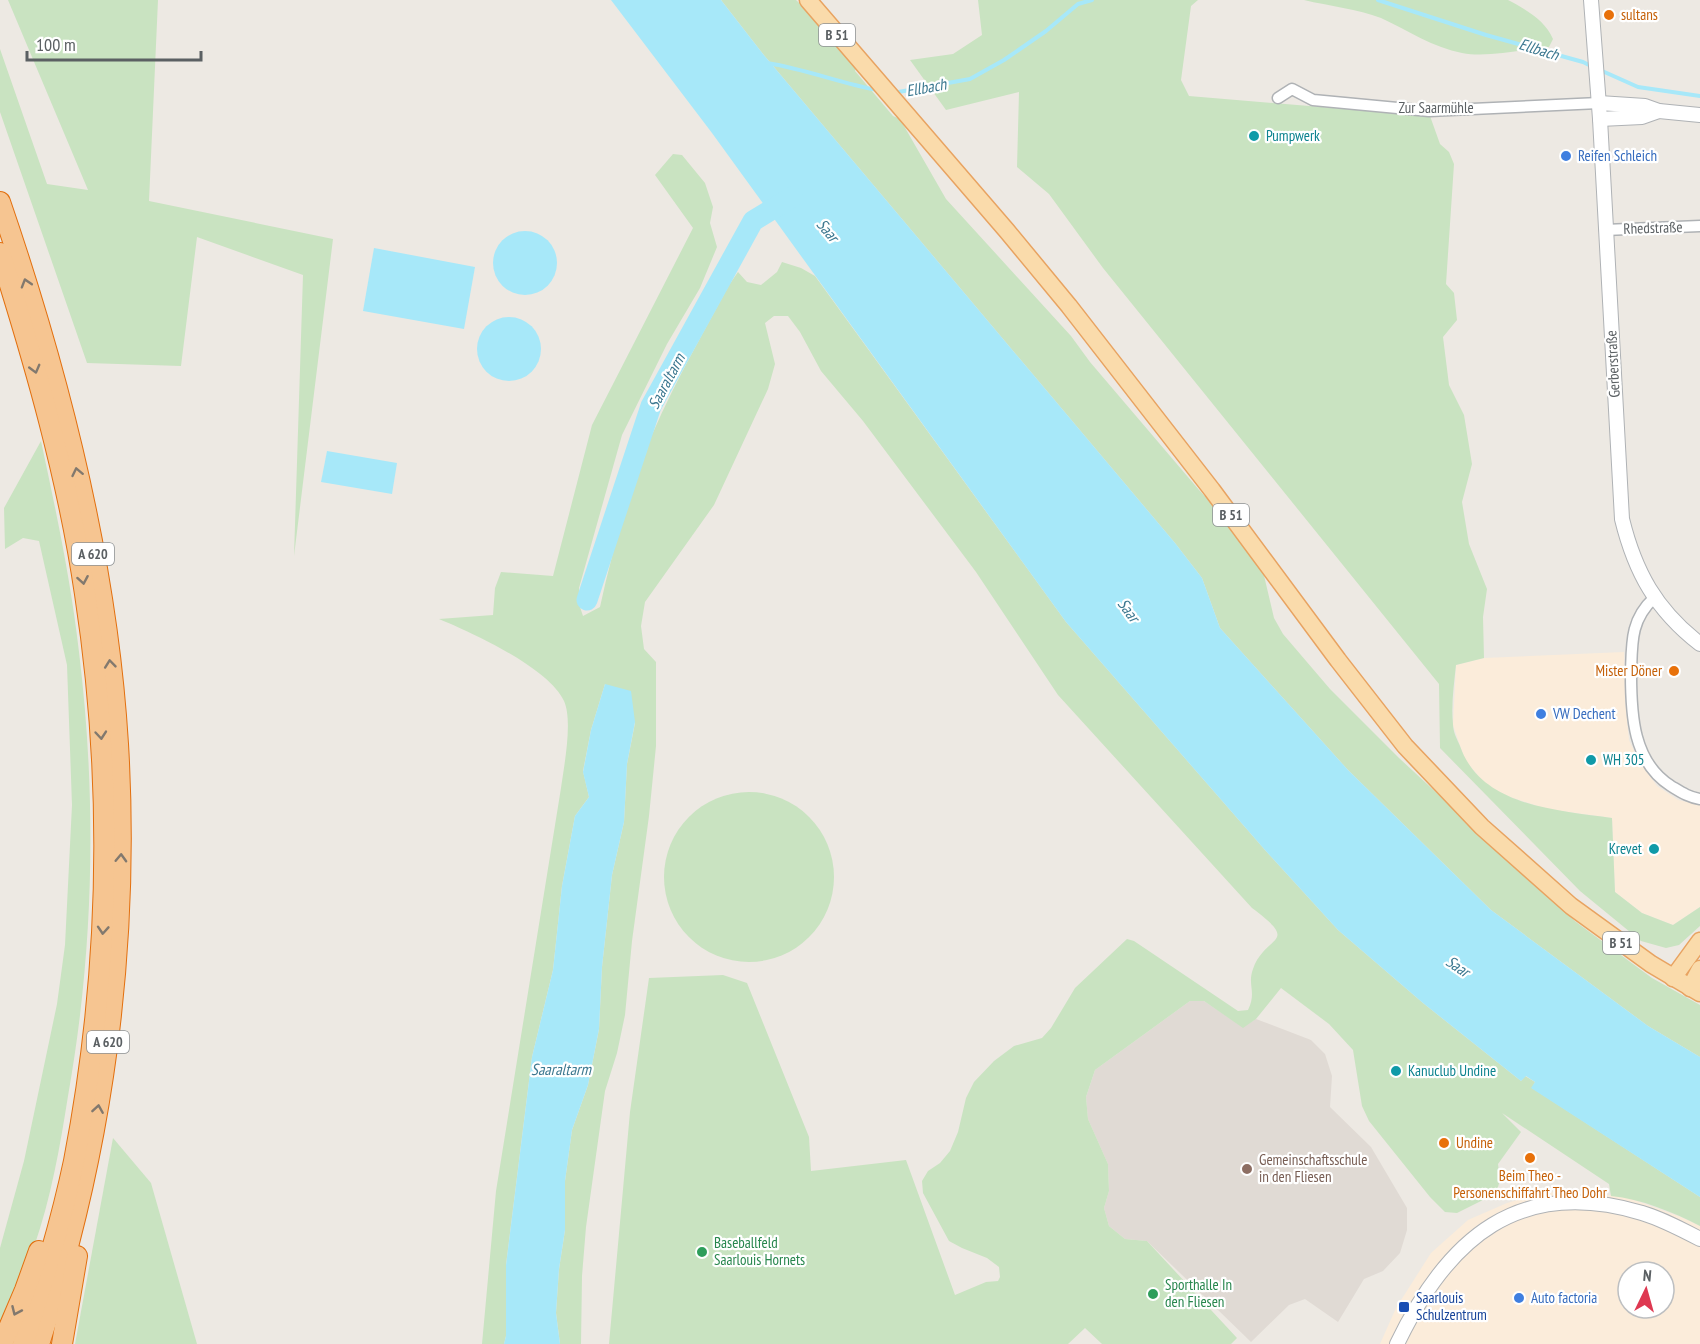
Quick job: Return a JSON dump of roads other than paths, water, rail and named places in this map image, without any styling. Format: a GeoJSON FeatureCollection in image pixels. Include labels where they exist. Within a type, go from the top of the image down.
{"type":"FeatureCollection","features":[{"type":"Feature","properties":{"kind":"highway","name":"A 620"},"geometry":{"type":"LineString","coordinates":[[0,202],[45,348],[75,463],[100,590],[118,742],[121,836],[116,970],[110,1033],[88,1167],[58,1287],[39,1344]]}},
{"type":"Feature","properties":{"kind":"highway","name":"A 620"},"geometry":{"type":"LineString","coordinates":[[0,253],[30,353],[74,530],[92,645],[102,744],[105,835],[104,915],[94,1031],[81,1117],[58,1227],[23,1344]]}},
{"type":"Feature","properties":{"kind":"highway"},"geometry":{"type":"LineString","coordinates":[[2,1344],[47,1230],[81,1117]]}},
{"type":"Feature","properties":{"kind":"highway"},"geometry":{"type":"LineString","coordinates":[[62,1344],[74,1282],[88,1167]]}},
{"type":"Feature","properties":{"kind":"main road","name":"B 51"},"geometry":{"type":"LineString","coordinates":[[808,0],[1001,224],[1076,315],[1212,490],[1405,746],[1461,807],[1535,875],[1586,917],[1695,991]]}},
{"type":"Feature","properties":{"kind":"main road"},"geometry":{"type":"LineString","coordinates":[[1673,978],[1700,941]]}},
{"type":"Feature","properties":{"kind":"main road"},"geometry":{"type":"LineString","coordinates":[[1695,991],[1700,969]]}},
{"type":"Feature","properties":{"kind":"street","name":"Gerberstraße"},"geometry":{"type":"LineString","coordinates":[[1591,0],[1600,119],[1622,519],[1630,549],[1654,598],[1668,615],[1700,644]]}},
{"type":"Feature","properties":{"kind":"street","name":"Zur Saarmühle"},"geometry":{"type":"LineString","coordinates":[[1278,98],[1292,89],[1313,100],[1429,111],[1599,103]]}},
{"type":"Feature","properties":{"kind":"street"},"geometry":{"type":"LineString","coordinates":[[1599,103],[1645,106],[1659,111],[1700,116]]}},
{"type":"Feature","properties":{"kind":"street"},"geometry":{"type":"LineString","coordinates":[[1600,119],[1636,117],[1659,111]]}},
{"type":"Feature","properties":{"kind":"street","name":"Rhedstraße"},"geometry":{"type":"LineString","coordinates":[[1605,230],[1700,226]]}},
{"type":"Feature","properties":{"kind":"street"},"geometry":{"type":"LineString","coordinates":[[1654,598],[1639,614],[1634,630],[1631,689],[1635,736],[1644,758],[1655,774],[1686,796],[1700,799]]}},
{"type":"Feature","properties":{"kind":"street"},"geometry":{"type":"LineString","coordinates":[[1397,1344],[1432,1281],[1452,1257],[1468,1241],[1493,1224],[1517,1212],[1545,1204],[1594,1202],[1644,1213],[1700,1239]]}},
{"type":"Feature","properties":{"kind":"water","name":"Saar"},"geometry":{"type":"Polygon","coordinates":[[[611,0],[721,0],[763,54],[1175,543],[1202,578],[1220,628],[1348,770],[1491,910],[1648,1026],[1700,1057],[1700,1197],[1531,1088],[1535,1082],[1526,1076],[1521,1081],[1423,1003],[1338,930],[1265,850],[1066,622],[712,133],[611,0]]]}},
{"type":"Feature","properties":{"kind":"water"},"geometry":{"type":"Polygon","coordinates":[[[519,231],[531,231],[548,240],[555,251],[557,263],[555,275],[548,286],[531,295],[519,295],[507,290],[498,281],[493,269],[493,257],[498,245],[507,236],[519,231]]]}},
{"type":"Feature","properties":{"kind":"water"},"geometry":{"type":"Polygon","coordinates":[[[374,248],[475,267],[464,329],[363,311],[374,248]]]}},
{"type":"Feature","properties":{"kind":"water"},"geometry":{"type":"Polygon","coordinates":[[[503,317],[515,317],[532,326],[539,337],[541,349],[539,361],[532,372],[515,381],[503,381],[491,376],[482,367],[477,355],[477,343],[482,331],[491,322],[503,317]]]}},
{"type":"Feature","properties":{"kind":"water"},"geometry":{"type":"Polygon","coordinates":[[[327,451],[397,463],[392,494],[321,482],[327,451]]]}},
{"type":"Feature","properties":{"kind":"water","name":"Saaraltarm"},"geometry":{"type":"Polygon","coordinates":[[[605,684],[631,691],[635,722],[627,764],[624,822],[612,875],[602,967],[599,1029],[588,1085],[572,1130],[565,1181],[565,1230],[556,1313],[560,1344],[504,1344],[506,1265],[532,1057],[553,970],[562,886],[575,816],[589,797],[583,772],[591,730],[605,684]]]}},
{"type":"Feature","properties":{"kind":"waterway","name":"Ellbach"},"geometry":{"type":"LineString","coordinates":[[893,93],[970,79],[1004,60],[1046,31],[1078,4],[1092,0]]}},
{"type":"Feature","properties":{"kind":"waterway","name":"Ellbach"},"geometry":{"type":"LineString","coordinates":[[1378,0],[1593,67]]}},
{"type":"Feature","properties":{"kind":"waterway","name":"Ellbach"},"geometry":{"type":"LineString","coordinates":[[767,63],[877,90]]}},
{"type":"Feature","properties":{"kind":"waterway","name":"Ellbach"},"geometry":{"type":"LineString","coordinates":[[1600,70],[1638,87],[1700,96]]}},
{"type":"Feature","properties":{"kind":"waterway","name":"Saaraltarm"},"geometry":{"type":"LineString","coordinates":[[587,600],[651,406],[753,221],[792,197]]}},
{"type":"Feature","properties":{"kind":"place","name":"sultans"},"geometry":{"type":"Point","coordinates":[1609,15]}},
{"type":"Feature","properties":{"kind":"place","name":"Pumpwerk"},"geometry":{"type":"Point","coordinates":[1254,136]}},
{"type":"Feature","properties":{"kind":"place","name":"Reifen Schleich"},"geometry":{"type":"Point","coordinates":[1566,156]}},
{"type":"Feature","properties":{"kind":"place","name":"Mister Döner"},"geometry":{"type":"Point","coordinates":[1674,671]}},
{"type":"Feature","properties":{"kind":"place","name":"VW Dechent"},"geometry":{"type":"Point","coordinates":[1541,714]}},
{"type":"Feature","properties":{"kind":"place","name":"WH 305"},"geometry":{"type":"Point","coordinates":[1591,760]}},
{"type":"Feature","properties":{"kind":"place","name":"Krevet"},"geometry":{"type":"Point","coordinates":[1654,849]}},
{"type":"Feature","properties":{"kind":"place","name":"Kanuclub Undine"},"geometry":{"type":"Point","coordinates":[1396,1071]}},
{"type":"Feature","properties":{"kind":"place","name":"Undine"},"geometry":{"type":"Point","coordinates":[1444,1143]}},
{"type":"Feature","properties":{"kind":"place","name":"Beim Theo - Personenschiffahrt Theo Dohr"},"geometry":{"type":"Point","coordinates":[1530,1158]}},
{"type":"Feature","properties":{"kind":"place","name":"Gemeinschaftsschule in den Fliesen"},"geometry":{"type":"Point","coordinates":[1247,1169]}},
{"type":"Feature","properties":{"kind":"place","name":"Baseballfeld Saarlouis Hornets"},"geometry":{"type":"Point","coordinates":[702,1252]}},
{"type":"Feature","properties":{"kind":"place","name":"Sporthalle In den Fliesen"},"geometry":{"type":"Point","coordinates":[1153,1294]}},
{"type":"Feature","properties":{"kind":"place","name":"Auto factoria"},"geometry":{"type":"Point","coordinates":[1519,1298]}},
{"type":"Feature","properties":{"kind":"place","name":"Saarlouis Schulzentrum"},"geometry":{"type":"Point","coordinates":[1404,1307]}}]}
